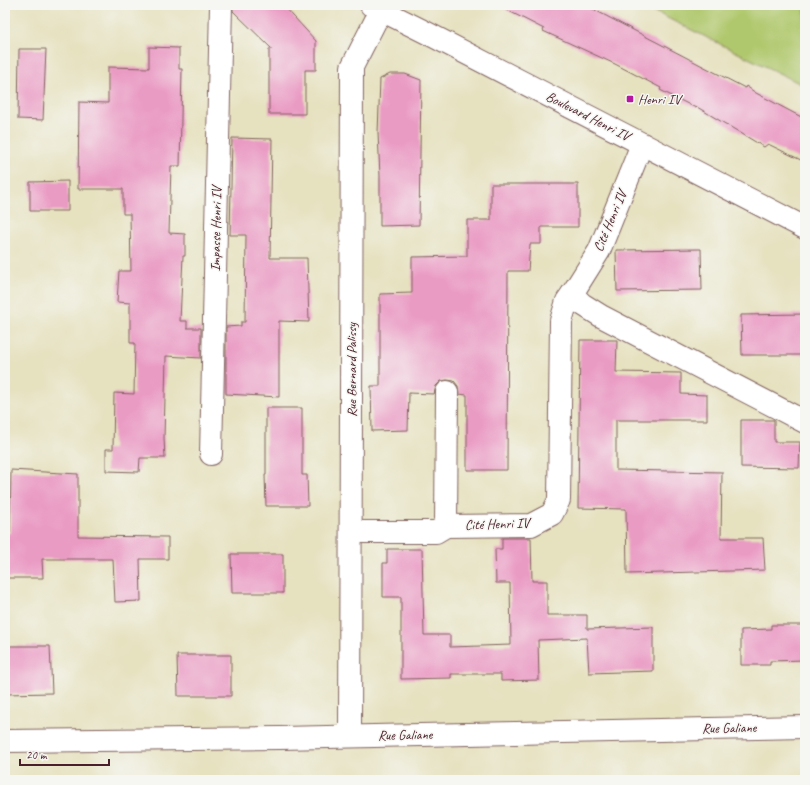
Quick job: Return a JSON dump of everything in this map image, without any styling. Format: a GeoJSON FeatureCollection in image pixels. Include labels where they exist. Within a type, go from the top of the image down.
{"type":"FeatureCollection","features":[{"type":"Feature","properties":{"kind":"street","name":"Impasse Henri IV"},"geometry":{"type":"LineString","coordinates":[[211,454],[221,5]]}},
{"type":"Feature","properties":{"kind":"street","name":"Boulevard Henri IV"},"geometry":{"type":"LineString","coordinates":[[376,7],[805,228]]}},
{"type":"Feature","properties":{"kind":"street","name":"Rue Bernard Palissy"},"geometry":{"type":"LineString","coordinates":[[350,736],[352,67],[376,7]]}},
{"type":"Feature","properties":{"kind":"street","name":"Cité Henri IV"},"geometry":{"type":"LineString","coordinates":[[447,392],[446,526],[531,525],[552,514],[559,500],[561,321],[567,301],[599,251],[642,144]]}},
{"type":"Feature","properties":{"kind":"street"},"geometry":{"type":"LineString","coordinates":[[572,294],[582,304],[601,316],[805,422]]}},
{"type":"Feature","properties":{"kind":"street"},"geometry":{"type":"LineString","coordinates":[[351,532],[436,532],[446,526]]}},
{"type":"Feature","properties":{"kind":"street","name":"Rue Galiane"},"geometry":{"type":"LineString","coordinates":[[5,741],[805,727]]}},
{"type":"Feature","properties":{"kind":"green space"},"geometry":{"type":"Polygon","coordinates":[[[641,5],[805,5],[805,86],[641,5]]]}},
{"type":"Feature","properties":{"kind":"building"},"geometry":{"type":"Polygon","coordinates":[[[233,5],[283,5],[316,41],[316,70],[305,70],[305,114],[269,114],[269,49],[272,49],[233,11],[233,5]]]}},
{"type":"Feature","properties":{"kind":"building"},"geometry":{"type":"Polygon","coordinates":[[[497,5],[585,5],[745,88],[746,86],[756,93],[805,119],[805,162],[768,144],[764,147],[697,107],[696,108],[660,90],[661,88],[615,64],[543,31],[544,29],[497,5]]]}},
{"type":"Feature","properties":{"kind":"building"},"geometry":{"type":"Polygon","coordinates":[[[149,47],[179,48],[179,69],[182,69],[180,166],[171,166],[169,233],[185,234],[185,256],[183,256],[180,321],[187,321],[187,328],[201,328],[201,358],[166,356],[165,458],[140,458],[139,472],[106,471],[106,449],[113,449],[114,393],[134,394],[135,343],[130,343],[130,303],[117,302],[119,271],[131,271],[130,214],[123,214],[123,189],[78,189],[79,102],[108,103],[108,67],[149,68],[149,47]]]}},
{"type":"Feature","properties":{"kind":"building"},"geometry":{"type":"Polygon","coordinates":[[[19,49],[46,49],[43,120],[18,119],[19,49]]]}},
{"type":"Feature","properties":{"kind":"building"},"geometry":{"type":"Polygon","coordinates":[[[390,74],[405,74],[421,80],[419,225],[380,226],[378,133],[380,79],[390,74]]]}},
{"type":"Feature","properties":{"kind":"building"},"geometry":{"type":"Polygon","coordinates":[[[232,138],[272,139],[270,258],[307,258],[309,322],[279,321],[279,397],[226,394],[226,327],[241,326],[241,322],[245,322],[246,235],[230,235],[232,138]]]}},
{"type":"Feature","properties":{"kind":"building"},"geometry":{"type":"Polygon","coordinates":[[[68,181],[68,211],[30,211],[30,182],[68,181]]]}},
{"type":"Feature","properties":{"kind":"building"},"geometry":{"type":"Polygon","coordinates":[[[491,184],[578,184],[578,227],[541,227],[541,244],[530,244],[528,271],[508,271],[507,470],[467,470],[467,395],[459,394],[458,386],[454,381],[441,381],[436,386],[434,394],[409,393],[408,430],[372,431],[371,386],[380,386],[380,294],[412,293],[412,257],[467,256],[467,220],[491,220],[491,184]]]}},
{"type":"Feature","properties":{"kind":"building"},"geometry":{"type":"Polygon","coordinates":[[[701,249],[702,290],[617,291],[616,250],[701,249]]]}},
{"type":"Feature","properties":{"kind":"building"},"geometry":{"type":"Polygon","coordinates":[[[805,314],[805,355],[742,355],[741,315],[805,314]]]}},
{"type":"Feature","properties":{"kind":"building"},"geometry":{"type":"Polygon","coordinates":[[[580,340],[617,340],[616,372],[681,373],[681,394],[707,395],[707,420],[616,420],[616,470],[722,472],[721,538],[763,538],[765,570],[627,574],[626,509],[578,508],[580,340]]]}},
{"type":"Feature","properties":{"kind":"building"},"geometry":{"type":"Polygon","coordinates":[[[266,408],[302,408],[302,475],[307,475],[308,506],[266,506],[266,408]]]}},
{"type":"Feature","properties":{"kind":"building"},"geometry":{"type":"Polygon","coordinates":[[[741,420],[774,420],[774,442],[800,442],[799,468],[741,467],[741,420]]]}},
{"type":"Feature","properties":{"kind":"building"},"geometry":{"type":"Polygon","coordinates":[[[11,470],[78,474],[78,536],[168,537],[168,559],[140,559],[141,601],[115,602],[113,559],[42,559],[43,578],[5,578],[5,533],[10,533],[11,470]]]}},
{"type":"Feature","properties":{"kind":"building"},"geometry":{"type":"Polygon","coordinates":[[[502,538],[531,538],[532,581],[547,581],[547,615],[587,615],[587,629],[653,627],[653,671],[589,673],[587,638],[538,640],[539,680],[501,681],[501,674],[451,674],[451,678],[401,679],[401,597],[383,597],[383,563],[387,563],[387,549],[422,549],[424,635],[450,635],[450,647],[511,645],[510,583],[496,583],[495,549],[502,549],[502,538]]]}},
{"type":"Feature","properties":{"kind":"building"},"geometry":{"type":"Polygon","coordinates":[[[231,554],[283,554],[283,593],[232,593],[231,554]]]}},
{"type":"Feature","properties":{"kind":"building"},"geometry":{"type":"Polygon","coordinates":[[[771,625],[805,625],[805,660],[770,661],[770,665],[741,665],[741,630],[771,629],[771,625]]]}},
{"type":"Feature","properties":{"kind":"building"},"geometry":{"type":"Polygon","coordinates":[[[5,646],[50,646],[52,693],[5,694],[5,646]]]}},
{"type":"Feature","properties":{"kind":"building"},"geometry":{"type":"Polygon","coordinates":[[[177,655],[231,655],[231,696],[178,696],[177,655]]]}},
{"type":"Feature","properties":{"kind":"place","name":"Henri IV"},"geometry":{"type":"Point","coordinates":[630,99]}}]}
